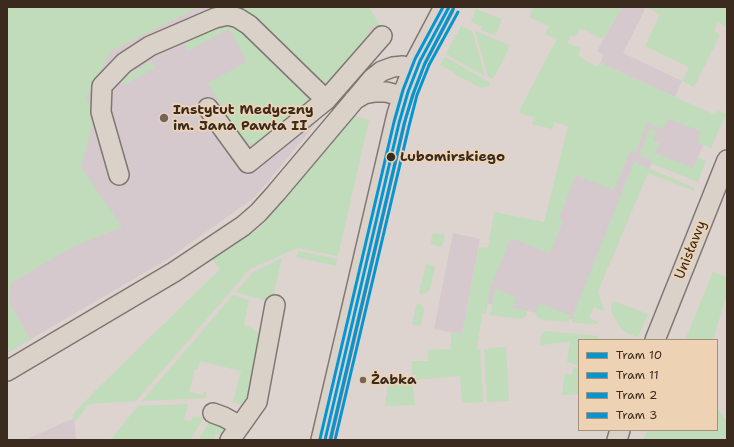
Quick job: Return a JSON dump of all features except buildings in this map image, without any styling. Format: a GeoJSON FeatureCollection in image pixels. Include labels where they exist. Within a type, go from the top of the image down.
{"type":"FeatureCollection","features":[{"type":"Feature","properties":{"kind":"street"},"geometry":{"type":"LineString","coordinates":[[321,440],[402,96],[412,69],[444,7]]}},
{"type":"Feature","properties":{"kind":"street"},"geometry":{"type":"LineString","coordinates":[[119,175],[101,112],[102,86],[124,63],[150,46],[221,15],[228,15],[238,18],[249,25],[326,100]]}},
{"type":"Feature","properties":{"kind":"street"},"geometry":{"type":"LineString","coordinates":[[208,108],[248,164],[326,100],[382,36]]}},
{"type":"Feature","properties":{"kind":"street"},"geometry":{"type":"LineString","coordinates":[[7,371],[169,275],[247,223],[281,187],[350,104],[379,72],[391,67],[399,66],[412,69]]}},
{"type":"Feature","properties":{"kind":"street"},"geometry":{"type":"LineString","coordinates":[[350,104],[360,96],[373,92],[386,92],[402,96]]}},
{"type":"Feature","properties":{"kind":"street","name":"Unisławy"},"geometry":{"type":"LineString","coordinates":[[655,339],[727,160]]}},
{"type":"Feature","properties":{"kind":"street"},"geometry":{"type":"LineString","coordinates":[[212,413],[224,417],[235,433],[257,402],[275,305]]}},
{"type":"Feature","properties":{"kind":"shaded area","name":"Instytut Medyczny im. Jana Pawła II"},"geometry":{"type":"Polygon","coordinates":[[[7,7],[367,7],[386,40],[255,197],[168,259],[7,353],[7,7]]]}},
{"type":"Feature","properties":{"kind":"shaded area"},"geometry":{"type":"Polygon","coordinates":[[[622,7],[646,7],[623,53],[682,81],[675,97],[600,63],[604,55],[597,51],[622,7]]]}},
{"type":"Feature","properties":{"kind":"shaded area"},"geometry":{"type":"Polygon","coordinates":[[[572,113],[714,119],[691,174],[653,160],[585,322],[479,302],[492,225],[540,238],[572,113]]]}},
{"type":"Feature","properties":{"kind":"shaded area"},"geometry":{"type":"Polygon","coordinates":[[[453,233],[480,239],[462,334],[434,329],[453,233]]]}},
{"type":"Feature","properties":{"kind":"shaded area"},"geometry":{"type":"Polygon","coordinates":[[[74,418],[76,440],[25,440],[74,418]]]}},
{"type":"Feature","properties":{"kind":"green space"},"geometry":{"type":"Polygon","coordinates":[[[7,7],[199,7],[111,51],[86,98],[95,114],[81,167],[122,227],[72,247],[11,283],[9,303],[30,338],[7,353],[7,7]]]}},
{"type":"Feature","properties":{"kind":"green space"},"geometry":{"type":"Polygon","coordinates":[[[244,7],[369,7],[381,27],[378,29],[373,25],[367,32],[374,38],[329,81],[316,83],[242,14],[244,7]]]}},
{"type":"Feature","properties":{"kind":"green space"},"geometry":{"type":"Polygon","coordinates":[[[534,7],[622,7],[603,39],[580,28],[575,37],[571,35],[567,43],[580,48],[578,55],[597,67],[600,63],[715,115],[718,110],[726,114],[711,148],[697,142],[701,131],[668,119],[663,129],[647,123],[635,153],[630,151],[614,190],[576,175],[559,219],[563,221],[550,253],[511,238],[490,288],[486,314],[482,314],[477,350],[480,350],[483,402],[462,403],[460,376],[416,380],[416,375],[412,375],[412,361],[428,361],[428,350],[451,349],[451,332],[462,334],[479,247],[488,248],[494,212],[544,222],[568,126],[554,122],[552,129],[532,124],[534,117],[519,113],[557,39],[545,34],[549,26],[529,17],[534,7]]]}},
{"type":"Feature","properties":{"kind":"green space"},"geometry":{"type":"Polygon","coordinates":[[[647,7],[727,7],[727,27],[726,28],[718,22],[714,31],[720,35],[694,87],[682,81],[689,67],[645,46],[660,15],[647,7]]]}},
{"type":"Feature","properties":{"kind":"green space"},"geometry":{"type":"Polygon","coordinates":[[[476,9],[502,19],[495,35],[481,30],[482,26],[471,22],[476,9]]]}},
{"type":"Feature","properties":{"kind":"green space"},"geometry":{"type":"Polygon","coordinates":[[[232,21],[309,95],[306,108],[259,145],[248,142],[239,137],[208,83],[247,62],[229,29],[188,51],[184,44],[224,23],[232,21]]]}},
{"type":"Feature","properties":{"kind":"green space"},"geometry":{"type":"Polygon","coordinates":[[[461,26],[472,31],[485,76],[446,54],[461,26]]]}},
{"type":"Feature","properties":{"kind":"green space"},"geometry":{"type":"Polygon","coordinates":[[[475,31],[509,45],[507,48],[509,49],[493,79],[488,76],[475,31]]]}},
{"type":"Feature","properties":{"kind":"green space"},"geometry":{"type":"Polygon","coordinates":[[[445,57],[491,83],[488,87],[480,88],[440,65],[445,57]]]}},
{"type":"Feature","properties":{"kind":"green space"},"geometry":{"type":"Polygon","coordinates":[[[151,61],[155,68],[124,85],[126,76],[151,61]]]}},
{"type":"Feature","properties":{"kind":"green space"},"geometry":{"type":"Polygon","coordinates":[[[355,115],[369,120],[338,256],[297,248],[250,269],[136,401],[89,404],[75,422],[73,414],[220,269],[211,258],[260,228],[355,115]]]}},
{"type":"Feature","properties":{"kind":"green space"},"geometry":{"type":"Polygon","coordinates":[[[650,128],[657,132],[653,140],[659,143],[655,153],[693,168],[698,157],[706,161],[698,182],[651,163],[652,160],[639,155],[650,128]]]}},
{"type":"Feature","properties":{"kind":"green space"},"geometry":{"type":"Polygon","coordinates":[[[634,162],[695,188],[694,191],[648,173],[598,291],[604,311],[594,307],[589,318],[598,322],[596,324],[572,323],[574,313],[634,162]]]}},
{"type":"Feature","properties":{"kind":"green space"},"geometry":{"type":"Polygon","coordinates":[[[433,233],[445,235],[442,247],[430,244],[433,233]]]}},
{"type":"Feature","properties":{"kind":"green space"},"geometry":{"type":"Polygon","coordinates":[[[298,251],[337,259],[336,266],[296,257],[298,251]]]}},
{"type":"Feature","properties":{"kind":"green space"},"geometry":{"type":"Polygon","coordinates":[[[282,258],[272,302],[236,292],[252,273],[282,258]]]}},
{"type":"Feature","properties":{"kind":"green space"},"geometry":{"type":"Polygon","coordinates":[[[426,264],[435,266],[430,290],[421,294],[419,293],[426,264]]]}},
{"type":"Feature","properties":{"kind":"green space"},"geometry":{"type":"Polygon","coordinates":[[[713,272],[727,277],[727,293],[713,339],[685,339],[713,272]]]}},
{"type":"Feature","properties":{"kind":"green space"},"geometry":{"type":"Polygon","coordinates":[[[495,289],[517,297],[512,308],[525,310],[527,313],[526,316],[521,319],[490,315],[495,289]]]}},
{"type":"Feature","properties":{"kind":"green space"},"geometry":{"type":"Polygon","coordinates":[[[233,295],[249,300],[244,324],[252,328],[260,335],[248,407],[233,402],[241,371],[200,361],[198,369],[195,369],[189,392],[203,395],[204,392],[207,393],[206,398],[142,401],[233,295]]]}},
{"type":"Feature","properties":{"kind":"green space"},"geometry":{"type":"Polygon","coordinates":[[[614,301],[648,314],[638,337],[627,333],[618,324],[611,310],[611,304],[614,301]]]}},
{"type":"Feature","properties":{"kind":"green space"},"geometry":{"type":"Polygon","coordinates":[[[417,303],[424,309],[421,326],[412,324],[417,303]]]}},
{"type":"Feature","properties":{"kind":"green space"},"geometry":{"type":"Polygon","coordinates":[[[539,303],[570,315],[568,322],[540,319],[536,312],[539,303]]]}},
{"type":"Feature","properties":{"kind":"green space"},"geometry":{"type":"Polygon","coordinates":[[[545,331],[598,336],[600,339],[578,339],[578,366],[567,362],[570,342],[540,345],[541,334],[545,331]]]}},
{"type":"Feature","properties":{"kind":"green space"},"geometry":{"type":"Polygon","coordinates":[[[506,347],[509,401],[487,402],[484,349],[506,347]]]}},
{"type":"Feature","properties":{"kind":"green space"},"geometry":{"type":"Polygon","coordinates":[[[574,367],[578,368],[578,394],[562,395],[565,373],[572,375],[574,367]]]}},
{"type":"Feature","properties":{"kind":"green space"},"geometry":{"type":"Polygon","coordinates":[[[412,381],[415,405],[385,406],[387,387],[412,381]]]}},
{"type":"Feature","properties":{"kind":"green space"},"geometry":{"type":"Polygon","coordinates":[[[188,404],[184,420],[191,422],[193,416],[204,418],[190,440],[110,440],[138,406],[188,404]]]}},
{"type":"Feature","properties":{"kind":"green space"},"geometry":{"type":"Polygon","coordinates":[[[718,409],[727,421],[727,440],[643,440],[648,431],[718,431],[718,409]]]}},
{"type":"Feature","properties":{"kind":"green space"},"geometry":{"type":"Polygon","coordinates":[[[211,420],[228,428],[224,436],[216,434],[214,440],[198,440],[211,420]]]}},
{"type":"Feature","properties":{"kind":"tram line","name":"2"},"geometry":{"type":"LineString","coordinates":[[320,439],[394,122],[403,90],[415,59],[443,7]]}},
{"type":"Feature","properties":{"kind":"tram line","name":"10"},"geometry":{"type":"LineString","coordinates":[[325,440],[399,123],[408,92],[420,61],[449,7]]}},
{"type":"Feature","properties":{"kind":"tram line","name":"11"},"geometry":{"type":"LineString","coordinates":[[330,440],[404,124],[413,94],[425,63],[453,9]]}},
{"type":"Feature","properties":{"kind":"tram line","name":"3"},"geometry":{"type":"LineString","coordinates":[[335,440],[417,95],[429,65],[458,12]]}},
{"type":"Feature","properties":{"kind":"place","name":"Instytut Medyczny im. Jana Pawła II"},"geometry":{"type":"Point","coordinates":[164,118]}},
{"type":"Feature","properties":{"kind":"place","name":"Lubomirskiego"},"geometry":{"type":"Point","coordinates":[391,157]}},
{"type":"Feature","properties":{"kind":"place","name":"Żabka"},"geometry":{"type":"Point","coordinates":[363,380]}}]}
